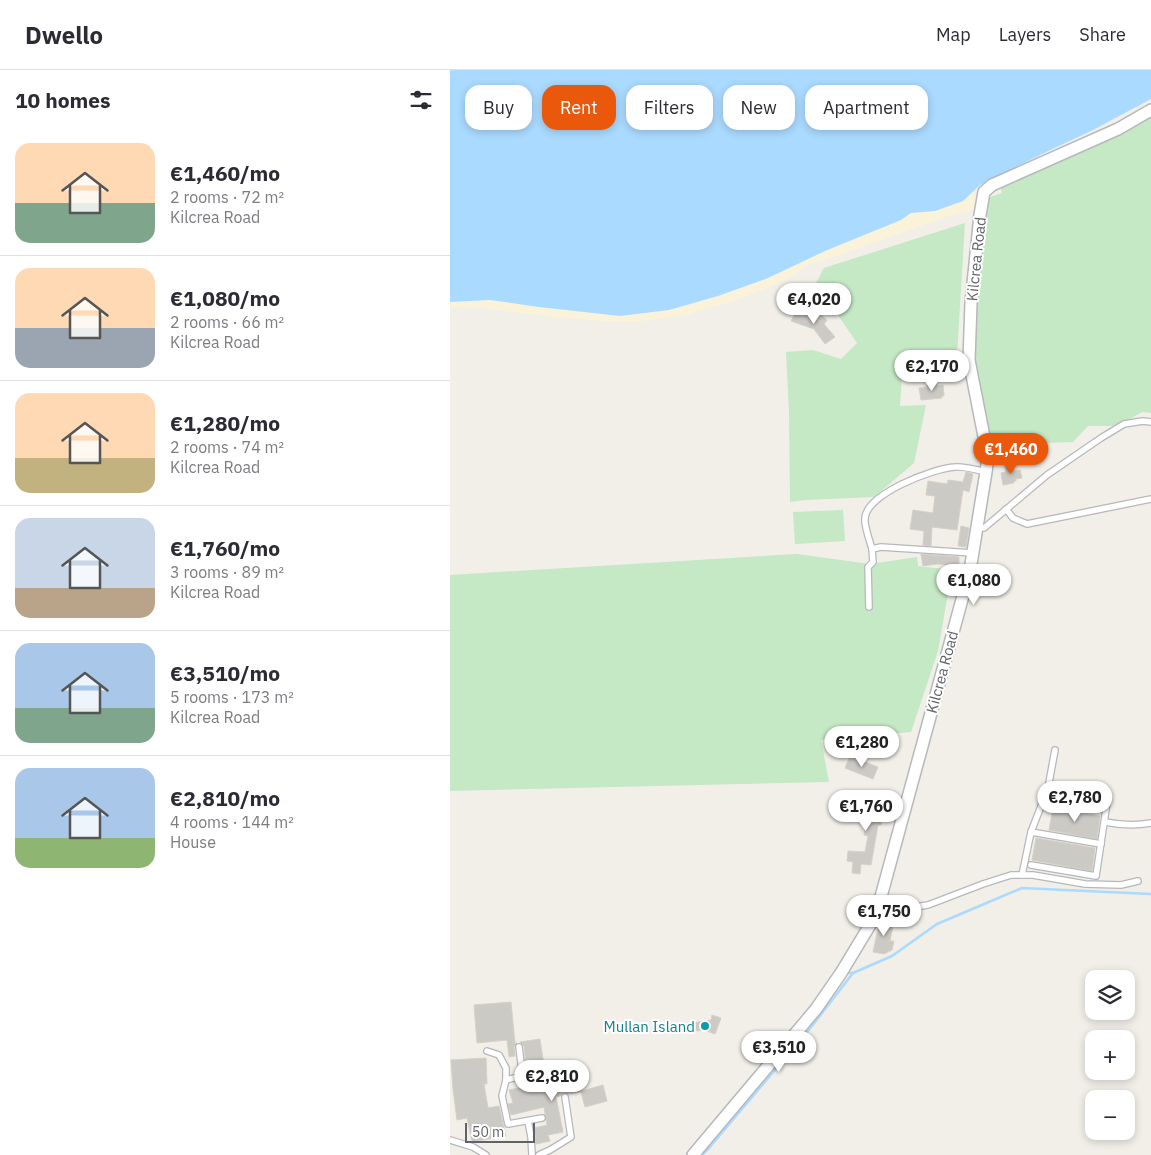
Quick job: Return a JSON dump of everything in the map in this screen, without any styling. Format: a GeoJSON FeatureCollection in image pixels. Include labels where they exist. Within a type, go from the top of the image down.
{"type":"FeatureCollection","features":[{"type":"Feature","properties":{"kind":"street","name":"Kilcrea Road"},"geometry":{"type":"LineString","coordinates":[[693,1155],[816,1009],[876,916],[970,570],[986,472],[988,457],[969,360],[971,303],[984,192],[992,185],[1118,129],[1151,110]]}},
{"type":"Feature","properties":{"kind":"lane"},"geometry":{"type":"LineString","coordinates":[[977,526],[984,528],[1047,475],[1124,424],[1143,421],[1151,422]]}},
{"type":"Feature","properties":{"kind":"lane"},"geometry":{"type":"LineString","coordinates":[[869,606],[868,567],[873,562],[872,549],[864,518],[870,506],[893,488],[926,474],[956,467],[986,472]]}},
{"type":"Feature","properties":{"kind":"lane"},"geometry":{"type":"LineString","coordinates":[[1006,509],[1013,518],[1027,524],[1151,499]]}},
{"type":"Feature","properties":{"kind":"lane"},"geometry":{"type":"LineString","coordinates":[[872,549],[881,547],[973,553]]}},
{"type":"Feature","properties":{"kind":"lane"},"geometry":{"type":"LineString","coordinates":[[1022,875],[1031,832],[1048,788],[1055,750]]}},
{"type":"Feature","properties":{"kind":"lane"},"geometry":{"type":"LineString","coordinates":[[1031,865],[1096,876],[1108,796],[1048,788]]}},
{"type":"Feature","properties":{"kind":"lane"},"geometry":{"type":"LineString","coordinates":[[1105,822],[1119,825],[1151,823]]}},
{"type":"Feature","properties":{"kind":"lane"},"geometry":{"type":"LineString","coordinates":[[1031,832],[1101,844]]}},
{"type":"Feature","properties":{"kind":"lane"},"geometry":{"type":"LineString","coordinates":[[878,907],[902,909],[928,905],[1012,875],[1034,875],[1085,884],[1121,885],[1138,881]]}},
{"type":"Feature","properties":{"kind":"lane"},"geometry":{"type":"LineString","coordinates":[[519,1047],[522,1072]]}},
{"type":"Feature","properties":{"kind":"lane"},"geometry":{"type":"LineString","coordinates":[[486,1051],[499,1055],[506,1068],[506,1080],[502,1096],[508,1124],[542,1118]]}},
{"type":"Feature","properties":{"kind":"lane"},"geometry":{"type":"LineString","coordinates":[[506,1080],[518,1077],[522,1072],[539,1069]]}},
{"type":"Feature","properties":{"kind":"lane"},"geometry":{"type":"LineString","coordinates":[[539,1155],[571,1137],[565,1097]]}},
{"type":"Feature","properties":{"kind":"lane"},"geometry":{"type":"LineString","coordinates":[[528,1120],[532,1155]]}},
{"type":"Feature","properties":{"kind":"lane"},"geometry":{"type":"LineString","coordinates":[[450,1140],[473,1147],[486,1155]]}},
{"type":"Feature","properties":{"kind":"green space"},"geometry":{"type":"Polygon","coordinates":[[[1151,112],[1151,413],[1142,412],[1125,422],[1113,426],[1088,426],[1073,442],[990,445],[987,417],[976,369],[973,343],[987,198],[1002,193],[1000,185],[1151,112]]]}},
{"type":"Feature","properties":{"kind":"green space"},"geometry":{"type":"Polygon","coordinates":[[[965,223],[957,355],[903,360],[900,406],[926,405],[914,463],[874,497],[790,502],[786,352],[813,350],[841,359],[857,343],[816,283],[824,268],[965,223]]]}},
{"type":"Feature","properties":{"kind":"green space"},"geometry":{"type":"Polygon","coordinates":[[[843,510],[845,541],[795,544],[793,512],[843,510]]]}},
{"type":"Feature","properties":{"kind":"green space"},"geometry":{"type":"Polygon","coordinates":[[[797,554],[870,564],[917,557],[918,566],[952,570],[938,651],[911,732],[821,740],[829,782],[450,791],[450,575],[797,554]]]}},
{"type":"Feature","properties":{"kind":"sand"},"geometry":{"type":"Polygon","coordinates":[[[974,191],[975,209],[949,216],[810,264],[791,277],[763,290],[724,304],[681,316],[641,321],[604,321],[482,308],[450,307],[450,290],[859,225],[974,191]]]}},
{"type":"Feature","properties":{"kind":"water"},"geometry":{"type":"Polygon","coordinates":[[[450,70],[1151,70],[1151,99],[1093,130],[980,185],[963,201],[935,211],[911,213],[901,220],[825,251],[768,278],[718,296],[669,310],[620,316],[490,300],[450,302],[450,70]]]}},
{"type":"Feature","properties":{"kind":"building"},"geometry":{"type":"Polygon","coordinates":[[[797,310],[818,318],[821,315],[827,320],[824,324],[835,337],[825,344],[814,329],[791,321],[797,310]]]}},
{"type":"Feature","properties":{"kind":"building"},"geometry":{"type":"Polygon","coordinates":[[[937,384],[937,386],[943,385],[944,396],[941,396],[942,398],[921,400],[919,388],[937,384]]]}},
{"type":"Feature","properties":{"kind":"building"},"geometry":{"type":"Polygon","coordinates":[[[1013,465],[1014,471],[1020,470],[1022,478],[1016,479],[1014,483],[1003,485],[1001,473],[1006,472],[1005,466],[1013,465]]]}},
{"type":"Feature","properties":{"kind":"building"},"geometry":{"type":"Polygon","coordinates":[[[966,472],[973,474],[969,492],[963,490],[957,530],[932,527],[931,546],[923,545],[924,531],[910,529],[913,510],[933,513],[935,496],[926,495],[928,481],[947,484],[948,480],[963,482],[966,472]]]}},
{"type":"Feature","properties":{"kind":"building"},"geometry":{"type":"Polygon","coordinates":[[[961,526],[969,528],[966,547],[958,546],[961,526]]]}},
{"type":"Feature","properties":{"kind":"building"},"geometry":{"type":"Polygon","coordinates":[[[921,554],[959,557],[959,565],[937,564],[923,566],[921,554]]]}},
{"type":"Feature","properties":{"kind":"building"},"geometry":{"type":"Polygon","coordinates":[[[850,756],[878,767],[873,779],[845,768],[850,756]]]}},
{"type":"Feature","properties":{"kind":"building"},"geometry":{"type":"Polygon","coordinates":[[[858,797],[858,799],[881,801],[880,813],[882,814],[881,825],[878,825],[871,865],[861,864],[860,874],[852,873],[853,862],[847,861],[848,851],[865,852],[868,836],[864,835],[867,805],[846,808],[845,798],[858,797]]]}},
{"type":"Feature","properties":{"kind":"building"},"geometry":{"type":"Polygon","coordinates":[[[1053,808],[1100,816],[1097,839],[1049,830],[1053,808]]]}},
{"type":"Feature","properties":{"kind":"building"},"geometry":{"type":"Polygon","coordinates":[[[1036,838],[1095,848],[1092,871],[1032,860],[1036,838]]]}},
{"type":"Feature","properties":{"kind":"building"},"geometry":{"type":"Polygon","coordinates":[[[883,919],[894,921],[890,941],[894,941],[892,950],[884,954],[873,952],[879,924],[883,919]]]}},
{"type":"Feature","properties":{"kind":"building"},"geometry":{"type":"Polygon","coordinates":[[[511,1002],[515,1043],[517,1043],[514,1047],[515,1056],[509,1057],[507,1040],[477,1043],[474,1005],[511,1002]]]}},
{"type":"Feature","properties":{"kind":"building","name":"Mullan Island"},"geometry":{"type":"Polygon","coordinates":[[[712,1015],[721,1018],[715,1034],[704,1030],[693,1031],[692,1023],[711,1020],[712,1015]]]}},
{"type":"Feature","properties":{"kind":"building"},"geometry":{"type":"Polygon","coordinates":[[[540,1039],[544,1066],[538,1064],[526,1066],[524,1046],[520,1042],[540,1039]]]}},
{"type":"Feature","properties":{"kind":"building"},"geometry":{"type":"Polygon","coordinates":[[[486,1058],[487,1084],[484,1084],[488,1108],[499,1106],[506,1136],[472,1142],[467,1118],[457,1120],[451,1060],[486,1058]]]}},
{"type":"Feature","properties":{"kind":"building"},"geometry":{"type":"Polygon","coordinates":[[[579,1075],[582,1091],[603,1085],[607,1101],[585,1107],[581,1092],[562,1093],[556,1097],[563,1132],[548,1135],[550,1141],[536,1144],[534,1128],[547,1125],[544,1107],[511,1115],[508,1104],[513,1103],[509,1090],[579,1075]]]}},
{"type":"Feature","properties":{"kind":"waterway"},"geometry":{"type":"LineString","coordinates":[[846,973],[853,973],[892,956],[937,924],[1022,888],[1151,894]]}},
{"type":"Feature","properties":{"kind":"waterway"},"geometry":{"type":"LineString","coordinates":[[702,1155],[812,1026],[853,973]]}},
{"type":"Feature","properties":{"kind":"place","name":"Mullan Island"},"geometry":{"type":"Point","coordinates":[705,1026]}}]}
